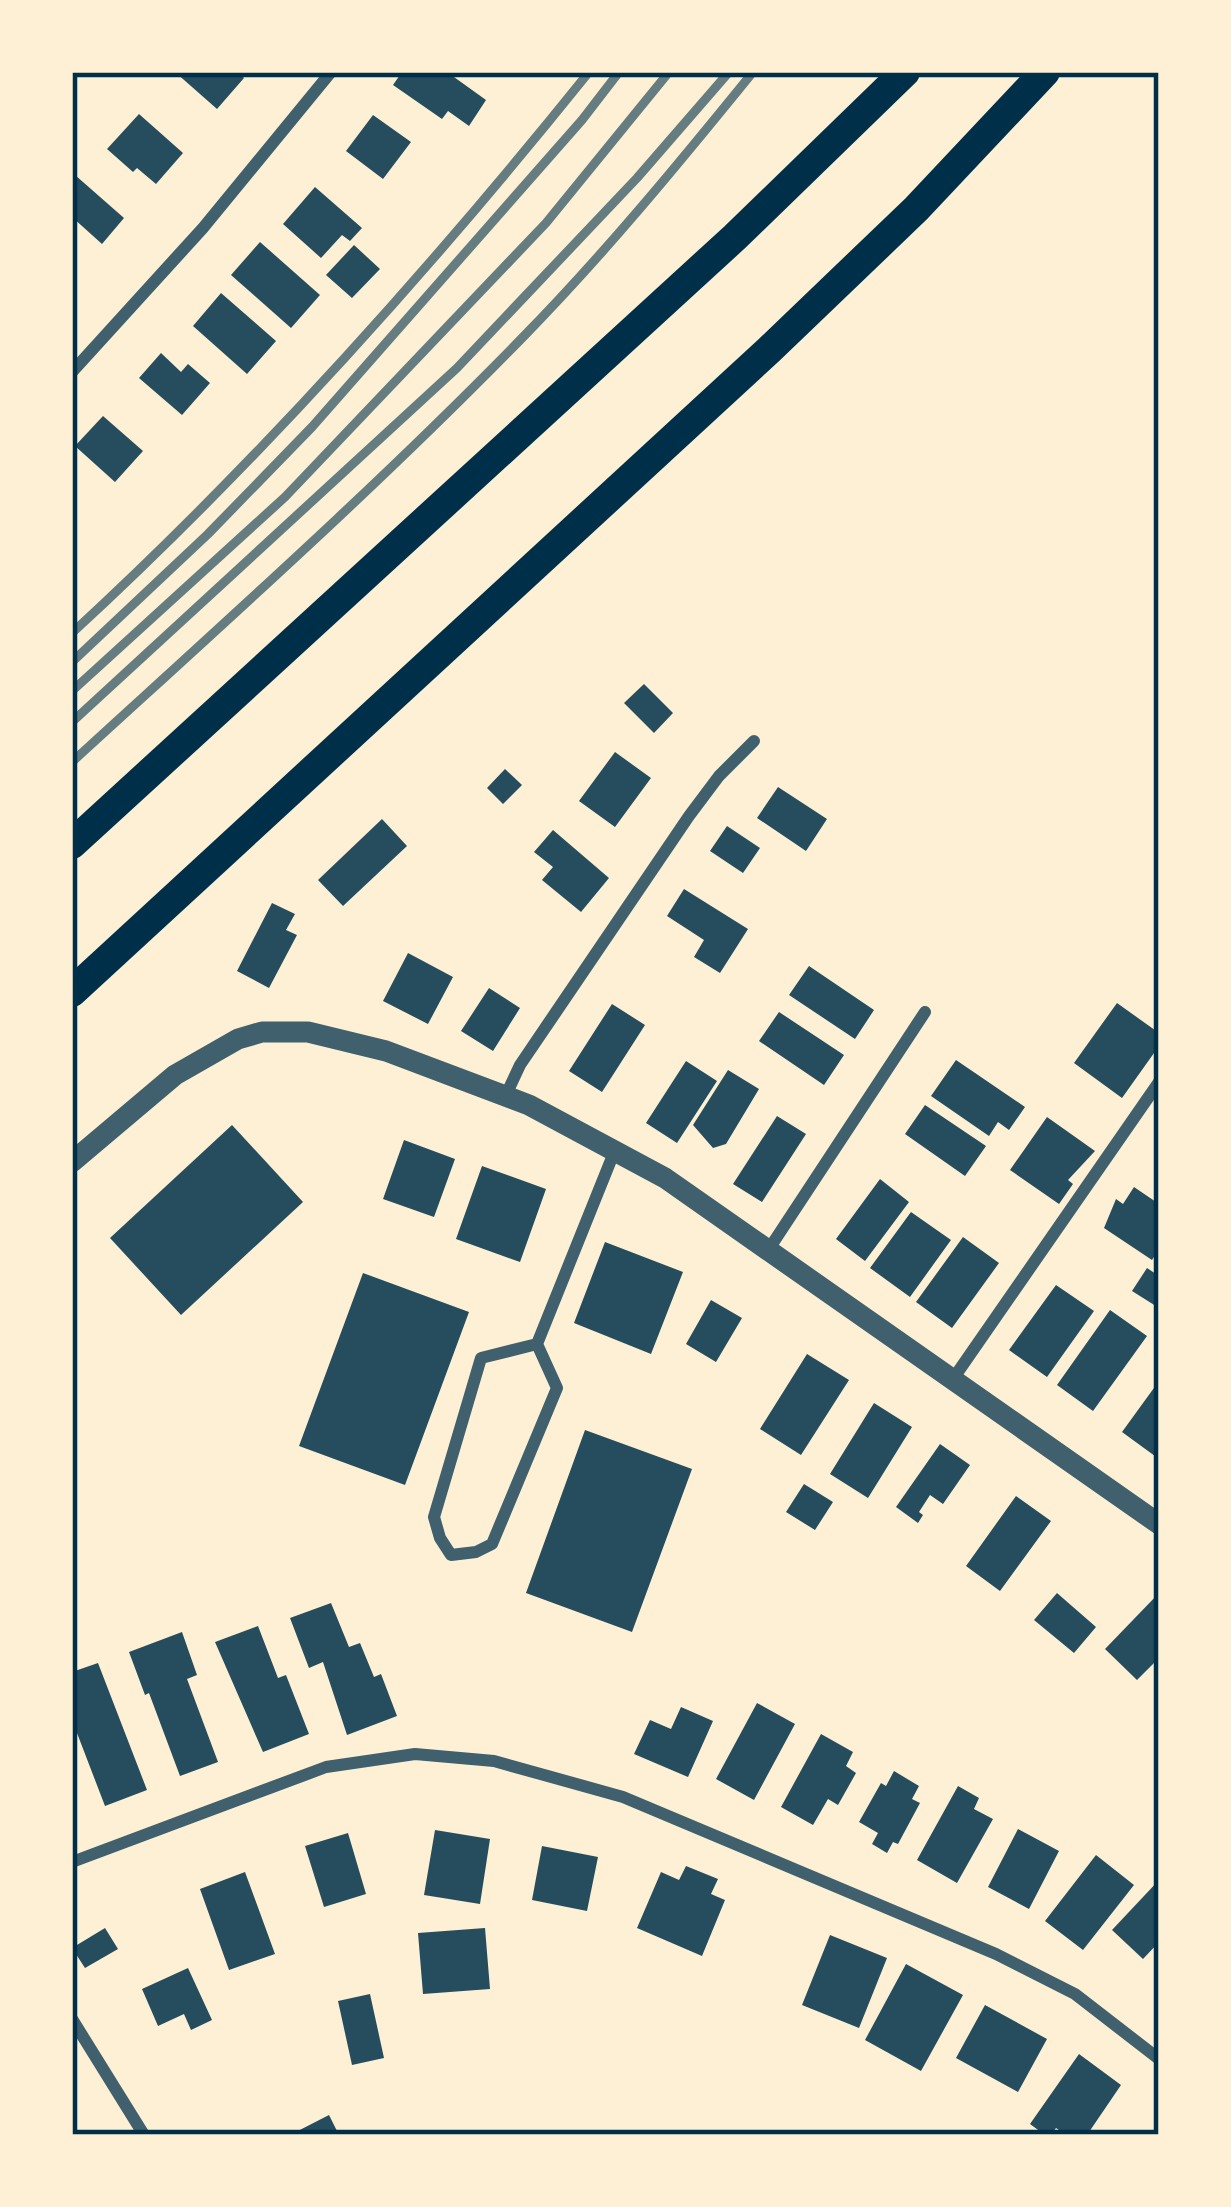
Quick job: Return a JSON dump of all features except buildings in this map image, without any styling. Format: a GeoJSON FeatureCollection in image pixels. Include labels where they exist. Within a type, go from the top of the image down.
{"type":"FeatureCollection","features":[{"type":"Feature","properties":{"kind":"highway"},"geometry":{"type":"LineString","coordinates":[[72,844],[735,237],[905,72]]}},
{"type":"Feature","properties":{"kind":"highway"},"geometry":{"type":"LineString","coordinates":[[72,992],[787,333],[916,209],[1045,72]]}},
{"type":"Feature","properties":{"kind":"street"},"geometry":{"type":"LineString","coordinates":[[72,372],[203,228],[331,72]]}},
{"type":"Feature","properties":{"kind":"street"},"geometry":{"type":"LineString","coordinates":[[506,1095],[520,1065],[689,816],[754,741]]}},
{"type":"Feature","properties":{"kind":"street"},"geometry":{"type":"LineString","coordinates":[[769,1250],[925,1012]]}},
{"type":"Feature","properties":{"kind":"street"},"geometry":{"type":"LineString","coordinates":[[72,1162],[196,1060],[238,1039],[262,1033],[330,1036],[386,1051],[506,1095],[616,1149],[769,1250],[1159,1524]]}},
{"type":"Feature","properties":{"kind":"street"},"geometry":{"type":"LineString","coordinates":[[953,1378],[1159,1082]]}},
{"type":"Feature","properties":{"kind":"street"},"geometry":{"type":"LineString","coordinates":[[537,1344],[481,1358],[434,1517],[451,1555],[492,1544],[557,1388],[537,1344],[616,1149]]}},
{"type":"Feature","properties":{"kind":"street"},"geometry":{"type":"LineString","coordinates":[[72,1862],[326,1767],[415,1754],[494,1761],[623,1797],[996,1954],[1076,1994],[1159,2059]]}},
{"type":"Feature","properties":{"kind":"street"},"geometry":{"type":"LineString","coordinates":[[72,2019],[144,2135]]}},
{"type":"Feature","properties":{"kind":"railway"},"geometry":{"type":"LineString","coordinates":[[72,633],[210,500],[341,362],[589,72]]}},
{"type":"Feature","properties":{"kind":"railway"},"geometry":{"type":"LineString","coordinates":[[72,662],[208,534],[312,427],[619,72]]}},
{"type":"Feature","properties":{"kind":"railway"},"geometry":{"type":"LineString","coordinates":[[72,691],[285,497],[546,223],[669,72]]}},
{"type":"Feature","properties":{"kind":"railway"},"geometry":{"type":"LineString","coordinates":[[72,722],[457,368],[637,178],[729,72]]}},
{"type":"Feature","properties":{"kind":"railway"},"geometry":{"type":"LineString","coordinates":[[72,762],[358,499],[525,335],[613,239],[753,72]]}}]}
